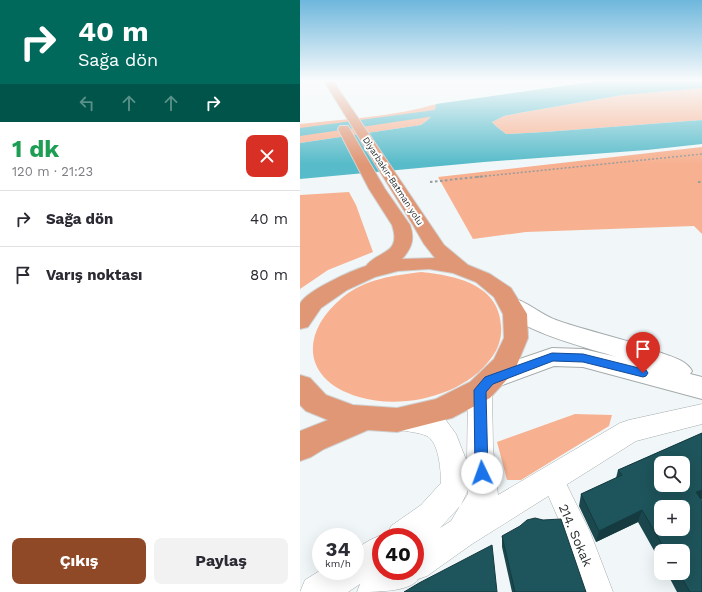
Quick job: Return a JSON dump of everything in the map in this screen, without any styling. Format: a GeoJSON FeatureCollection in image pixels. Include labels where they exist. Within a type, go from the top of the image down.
{"type":"FeatureCollection","features":[{"type":"Feature","properties":{"kind":"highway","name":"Diyarbakır-Batman yolu"},"geometry":{"type":"LineString","coordinates":[[332,109],[378,190],[393,211],[402,228],[404,236],[403,245],[397,254],[368,272]]}},
{"type":"Feature","properties":{"kind":"highway","name":"Diyarbakır-Batman yolu"},"geometry":{"type":"LineString","coordinates":[[346,109],[422,225],[429,241],[437,250],[466,271]]}},
{"type":"Feature","properties":{"kind":"highway"},"geometry":{"type":"LineString","coordinates":[[300,321],[313,303],[339,285],[368,272],[398,265],[429,263],[458,268],[466,271],[483,278],[503,293],[515,314],[516,338],[505,365],[485,385],[442,410],[397,420],[352,417],[316,403],[300,386]]}},
{"type":"Feature","properties":{"kind":"highway"},"geometry":{"type":"LineString","coordinates":[[300,448],[313,439],[367,418]]}},
{"type":"Feature","properties":{"kind":"main road"},"geometry":{"type":"LineString","coordinates":[[510,304],[531,318],[548,326],[638,354],[702,380]]}},
{"type":"Feature","properties":{"kind":"main road"},"geometry":{"type":"LineString","coordinates":[[485,385],[552,357],[583,358],[702,388]]}},
{"type":"Feature","properties":{"kind":"street"},"geometry":{"type":"LineString","coordinates":[[461,533],[483,497],[480,448],[485,385]]}},
{"type":"Feature","properties":{"kind":"street"},"geometry":{"type":"LineString","coordinates":[[424,558],[461,533],[629,431],[702,414]]}},
{"type":"Feature","properties":{"kind":"street"},"geometry":{"type":"LineString","coordinates":[[397,420],[436,427],[448,442],[453,462],[456,485],[442,506],[414,528]]}},
{"type":"Feature","properties":{"kind":"street","name":"214. Sokak"},"geometry":{"type":"LineString","coordinates":[[552,479],[581,541],[599,592]]}},
{"type":"Feature","properties":{"kind":"street"},"geometry":{"type":"LineString","coordinates":[[317,592],[336,580]]}},
{"type":"Feature","properties":{"kind":"street"},"geometry":{"type":"LineString","coordinates":[[374,592],[392,580]]}},
{"type":"Feature","properties":{"kind":"path"},"geometry":{"type":"LineString","coordinates":[[430,182],[702,154]]}},
{"type":"Feature","properties":{"kind":"shaded area"},"geometry":{"type":"Polygon","coordinates":[[[416,109],[435,109],[427,121],[421,125],[300,143],[300,124],[403,112],[416,109]]]}},
{"type":"Feature","properties":{"kind":"shaded area"},"geometry":{"type":"Polygon","coordinates":[[[544,109],[702,109],[702,120],[506,134],[492,122],[504,116],[544,109]]]}},
{"type":"Feature","properties":{"kind":"shaded area"},"geometry":{"type":"Polygon","coordinates":[[[702,147],[702,234],[694,226],[526,232],[473,239],[438,177],[702,147]]]}},
{"type":"Feature","properties":{"kind":"shaded area"},"geometry":{"type":"Polygon","coordinates":[[[349,192],[356,205],[373,252],[328,270],[300,289],[300,195],[349,192]]]}},
{"type":"Feature","properties":{"kind":"shaded area"},"geometry":{"type":"Polygon","coordinates":[[[422,272],[448,276],[474,285],[493,300],[498,312],[501,334],[498,346],[492,357],[466,382],[432,396],[413,400],[394,402],[376,401],[359,397],[340,389],[326,379],[317,367],[313,354],[314,340],[319,325],[329,311],[343,297],[361,286],[391,276],[422,272]]]}},
{"type":"Feature","properties":{"kind":"shaded area"},"geometry":{"type":"Polygon","coordinates":[[[575,414],[612,415],[609,426],[521,480],[507,480],[497,442],[575,414]]]}},
{"type":"Feature","properties":{"kind":"water"},"geometry":{"type":"Polygon","coordinates":[[[435,109],[544,109],[504,116],[492,122],[506,134],[702,120],[702,144],[647,150],[484,162],[300,179],[300,143],[421,125],[427,121],[435,109]]]}},
{"type":"Feature","properties":{"kind":"building"},"geometry":{"type":"Polygon","coordinates":[[[702,433],[702,490],[696,492],[702,501],[702,592],[690,592],[683,580],[690,580],[690,544],[662,544],[657,536],[690,536],[690,500],[654,500],[654,530],[642,510],[599,531],[581,494],[622,475],[618,470],[702,433]]]}},
{"type":"Feature","properties":{"kind":"building"},"geometry":{"type":"Polygon","coordinates":[[[535,518],[543,520],[561,519],[586,592],[515,592],[502,536],[520,526],[527,520],[535,518]]]}},
{"type":"Feature","properties":{"kind":"building"},"geometry":{"type":"Polygon","coordinates":[[[492,545],[497,592],[404,592],[419,583],[492,545]]]}},
{"type":"Feature","properties":{"kind":"waterway"},"geometry":{"type":"LineString","coordinates":[[300,132],[465,109]]}},
{"type":"Feature","properties":{"kind":"route"},"geometry":{"type":"LineString","coordinates":[[482,473],[480,448],[480,390],[489,380],[552,357],[583,358],[643,373]]}}]}
